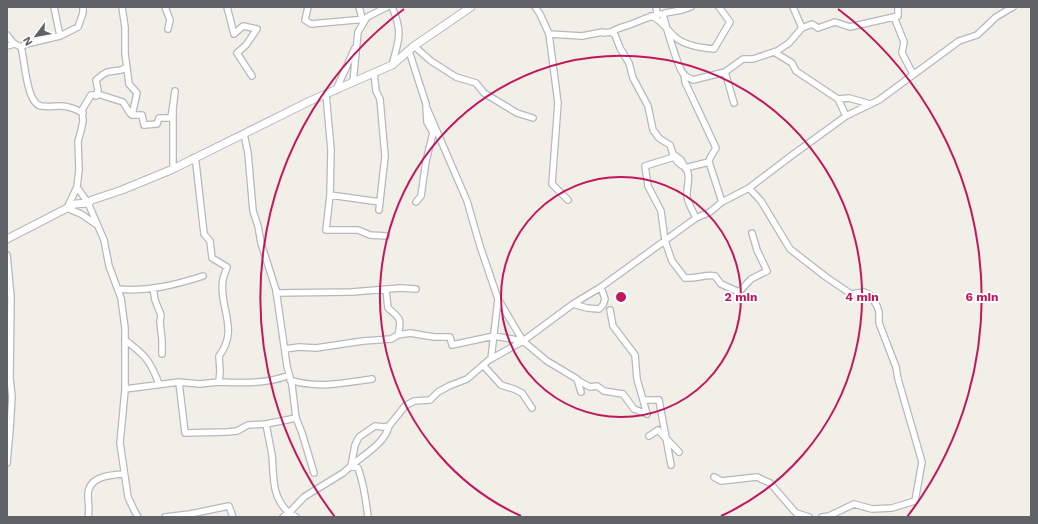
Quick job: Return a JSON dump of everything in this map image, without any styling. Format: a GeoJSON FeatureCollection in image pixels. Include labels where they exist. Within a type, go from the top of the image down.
{"type":"FeatureCollection","features":[{"type":"Feature","properties":{"kind":"street"},"geometry":{"type":"LineString","coordinates":[[54,7],[60,36]]}},
{"type":"Feature","properties":{"kind":"street"},"geometry":{"type":"LineString","coordinates":[[21,47],[26,44],[60,36],[78,27],[83,14],[83,7]]}},
{"type":"Feature","properties":{"kind":"street"},"geometry":{"type":"LineString","coordinates":[[122,7],[129,84],[137,93],[132,115]]}},
{"type":"Feature","properties":{"kind":"street"},"geometry":{"type":"LineString","coordinates":[[165,7],[170,20],[168,29]]}},
{"type":"Feature","properties":{"kind":"street"},"geometry":{"type":"LineString","coordinates":[[227,7],[234,34],[243,26],[257,29],[246,45],[237,53],[252,76]]}},
{"type":"Feature","properties":{"kind":"street"},"geometry":{"type":"LineString","coordinates":[[308,7],[305,20],[311,24],[364,21],[387,7]]}},
{"type":"Feature","properties":{"kind":"street"},"geometry":{"type":"LineString","coordinates":[[353,82],[358,32],[364,21],[359,7]]}},
{"type":"Feature","properties":{"kind":"street"},"geometry":{"type":"LineString","coordinates":[[392,7],[398,21],[399,36],[392,65]]}},
{"type":"Feature","properties":{"kind":"street"},"geometry":{"type":"LineString","coordinates":[[7,239],[75,204],[88,203],[92,200],[122,190],[172,169],[326,94],[392,65],[411,48],[471,7]]}},
{"type":"Feature","properties":{"kind":"street"},"geometry":{"type":"LineString","coordinates":[[535,7],[540,14],[548,34],[558,103],[552,184],[568,200]]}},
{"type":"Feature","properties":{"kind":"street"},"geometry":{"type":"LineString","coordinates":[[654,15],[656,7]]}},
{"type":"Feature","properties":{"kind":"street"},"geometry":{"type":"LineString","coordinates":[[548,34],[582,36],[611,32],[621,26],[627,26],[654,15],[663,15],[677,9],[691,7]]}},
{"type":"Feature","properties":{"kind":"street"},"geometry":{"type":"LineString","coordinates":[[654,15],[676,38],[685,43],[703,48],[714,49],[730,22],[719,7]]}},
{"type":"Feature","properties":{"kind":"street"},"geometry":{"type":"LineString","coordinates":[[793,7],[802,28]]}},
{"type":"Feature","properties":{"kind":"street"},"geometry":{"type":"LineString","coordinates":[[663,15],[680,68],[684,74],[693,80],[725,72],[743,60],[753,59],[782,49],[802,28],[812,24],[818,28],[835,22],[850,27],[898,16],[898,7]]}},
{"type":"Feature","properties":{"kind":"street"},"geometry":{"type":"LineString","coordinates":[[283,517],[289,513],[304,497],[344,473],[382,441],[390,426],[405,406],[414,401],[430,400],[438,392],[468,379],[491,359],[523,341],[696,218],[710,212],[722,202],[749,188],[846,116],[879,100],[959,41],[977,35],[996,17],[1013,7]]}},
{"type":"Feature","properties":{"kind":"street"},"geometry":{"type":"LineString","coordinates":[[894,17],[904,42],[902,53],[913,74]]}},
{"type":"Feature","properties":{"kind":"street"},"geometry":{"type":"LineString","coordinates":[[611,32],[615,35],[620,48],[630,63],[633,78],[648,106],[654,130],[659,138],[670,145],[674,156],[681,160],[685,168],[688,180],[687,197],[696,218]]}},
{"type":"Feature","properties":{"kind":"street"},"geometry":{"type":"LineString","coordinates":[[7,35],[13,43],[21,47]]}},
{"type":"Feature","properties":{"kind":"street"},"geometry":{"type":"LineString","coordinates":[[7,46],[14,44],[13,43]]}},
{"type":"Feature","properties":{"kind":"street"},"geometry":{"type":"LineString","coordinates":[[336,90],[357,44]]}},
{"type":"Feature","properties":{"kind":"street"},"geometry":{"type":"LineString","coordinates":[[21,47],[29,88],[32,98],[36,104],[41,106],[71,107],[83,113]]}},
{"type":"Feature","properties":{"kind":"street"},"geometry":{"type":"LineString","coordinates":[[411,48],[426,106],[467,201],[498,299],[523,341],[547,361],[577,380],[590,387],[597,386],[604,391],[623,394],[634,409],[647,414],[637,378],[635,355],[613,326],[610,310],[601,287]]}},
{"type":"Feature","properties":{"kind":"street"},"geometry":{"type":"LineString","coordinates":[[411,48],[456,77],[476,83],[484,93],[517,113],[533,118]]}},
{"type":"Feature","properties":{"kind":"street"},"geometry":{"type":"LineString","coordinates":[[774,52],[792,63],[796,71],[838,99],[846,116]]}},
{"type":"Feature","properties":{"kind":"street"},"geometry":{"type":"LineString","coordinates":[[96,96],[98,90],[96,80],[102,75],[127,67]]}},
{"type":"Feature","properties":{"kind":"street"},"geometry":{"type":"LineString","coordinates":[[725,72],[734,103]]}},
{"type":"Feature","properties":{"kind":"street"},"geometry":{"type":"LineString","coordinates":[[374,74],[376,91],[380,99],[385,156],[379,210]]}},
{"type":"Feature","properties":{"kind":"street"},"geometry":{"type":"LineString","coordinates":[[684,74],[685,82],[716,148],[709,162],[722,202]]}},
{"type":"Feature","properties":{"kind":"street"},"geometry":{"type":"LineString","coordinates":[[67,208],[77,187],[79,170],[78,141],[81,131],[82,110],[91,95],[109,97],[123,102],[132,115],[142,115],[144,125],[157,124],[159,118],[170,118],[175,91],[173,109],[172,169]]}},
{"type":"Feature","properties":{"kind":"street"},"geometry":{"type":"LineString","coordinates":[[326,94],[331,150],[330,194],[326,230],[358,230],[370,235],[386,236]]}},
{"type":"Feature","properties":{"kind":"street"},"geometry":{"type":"LineString","coordinates":[[838,99],[849,98],[870,104]]}},
{"type":"Feature","properties":{"kind":"street"},"geometry":{"type":"LineString","coordinates":[[416,202],[421,196],[426,161],[433,133],[427,122],[426,106]]}},
{"type":"Feature","properties":{"kind":"street"},"geometry":{"type":"LineString","coordinates":[[244,134],[248,153],[253,211],[276,293],[296,418],[314,473]]}},
{"type":"Feature","properties":{"kind":"street"},"geometry":{"type":"LineString","coordinates":[[674,156],[645,166],[648,186],[661,211],[665,240],[672,261],[685,278],[697,278],[712,275],[715,276],[721,284],[739,292],[751,280],[767,271],[757,250],[752,233]]}},
{"type":"Feature","properties":{"kind":"street"},"geometry":{"type":"LineString","coordinates":[[193,158],[196,163],[204,234],[210,241],[212,258],[227,267],[223,280],[228,332],[225,348],[219,356],[219,382]]}},
{"type":"Feature","properties":{"kind":"street"},"geometry":{"type":"LineString","coordinates":[[685,168],[709,162]]}},
{"type":"Feature","properties":{"kind":"street"},"geometry":{"type":"LineString","coordinates":[[77,187],[88,203],[104,240],[109,266],[123,307],[125,389],[120,443],[130,503],[138,517]]}},
{"type":"Feature","properties":{"kind":"street"},"geometry":{"type":"LineString","coordinates":[[749,188],[760,201],[790,249],[851,294],[864,292],[870,294],[878,306],[878,323],[896,367],[898,379],[922,462],[915,501],[892,508],[872,509],[854,504],[829,516],[822,517]]}},
{"type":"Feature","properties":{"kind":"street"},"geometry":{"type":"LineString","coordinates":[[330,194],[380,202]]}},
{"type":"Feature","properties":{"kind":"street"},"geometry":{"type":"LineString","coordinates":[[67,208],[81,214],[97,225]]}},
{"type":"Feature","properties":{"kind":"street"},"geometry":{"type":"LineString","coordinates":[[7,255],[11,297],[10,378],[12,397],[7,463]]}},
{"type":"Feature","properties":{"kind":"street"},"geometry":{"type":"LineString","coordinates":[[118,289],[130,290],[170,286],[203,276]]}},
{"type":"Feature","properties":{"kind":"street"},"geometry":{"type":"LineString","coordinates":[[153,288],[155,300],[161,315],[162,354]]}},
{"type":"Feature","properties":{"kind":"street"},"geometry":{"type":"LineString","coordinates":[[276,293],[352,292],[400,288],[416,289]]}},
{"type":"Feature","properties":{"kind":"street"},"geometry":{"type":"LineString","coordinates":[[386,290],[388,308],[397,315],[400,321],[398,335]]}},
{"type":"Feature","properties":{"kind":"street"},"geometry":{"type":"LineString","coordinates":[[491,359],[498,299]]}},
{"type":"Feature","properties":{"kind":"street"},"geometry":{"type":"LineString","coordinates":[[599,309],[603,305],[605,299]]}},
{"type":"Feature","properties":{"kind":"street"},"geometry":{"type":"LineString","coordinates":[[573,304],[587,308],[610,310]]}},
{"type":"Feature","properties":{"kind":"street"},"geometry":{"type":"LineString","coordinates":[[285,349],[299,347],[316,348],[363,341],[390,339],[398,335],[410,333],[434,337],[450,337],[452,345],[494,336],[523,341]]}},
{"type":"Feature","properties":{"kind":"street"},"geometry":{"type":"LineString","coordinates":[[125,340],[141,352],[154,370],[159,384]]}},
{"type":"Feature","properties":{"kind":"street"},"geometry":{"type":"LineString","coordinates":[[484,365],[501,385],[522,393],[532,408]]}},
{"type":"Feature","properties":{"kind":"street"},"geometry":{"type":"LineString","coordinates":[[125,389],[179,382],[199,384],[219,382],[242,383],[278,380],[290,377],[302,384],[322,386],[372,379]]}},
{"type":"Feature","properties":{"kind":"street"},"geometry":{"type":"LineString","coordinates":[[577,380],[581,392]]}},
{"type":"Feature","properties":{"kind":"street"},"geometry":{"type":"LineString","coordinates":[[179,382],[185,433],[237,431],[248,425],[266,424],[296,418]]}},
{"type":"Feature","properties":{"kind":"street"},"geometry":{"type":"LineString","coordinates":[[643,400],[659,400],[671,465]]}},
{"type":"Feature","properties":{"kind":"street"},"geometry":{"type":"LineString","coordinates":[[266,424],[278,501],[282,507],[296,517]]}},
{"type":"Feature","properties":{"kind":"street"},"geometry":{"type":"LineString","coordinates":[[351,466],[355,445],[359,437],[375,426],[390,426]]}},
{"type":"Feature","properties":{"kind":"street"},"geometry":{"type":"LineString","coordinates":[[649,436],[658,430],[680,452]]}},
{"type":"Feature","properties":{"kind":"street"},"geometry":{"type":"LineString","coordinates":[[351,466],[358,468],[361,476],[368,517]]}},
{"type":"Feature","properties":{"kind":"street"},"geometry":{"type":"LineString","coordinates":[[88,517],[90,509],[88,493],[96,480],[103,476],[124,474]]}},
{"type":"Feature","properties":{"kind":"street"},"geometry":{"type":"LineString","coordinates":[[714,477],[721,482],[758,478],[764,480],[770,483],[796,513],[809,517]]}},
{"type":"Feature","properties":{"kind":"street"},"geometry":{"type":"LineString","coordinates":[[165,517],[190,514],[229,506],[233,517]]}}]}
